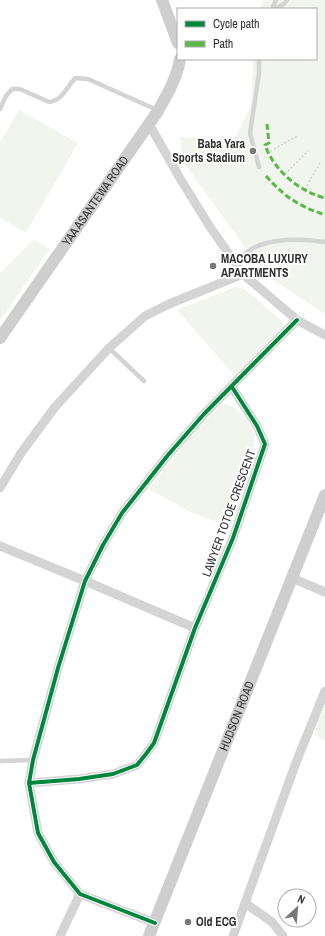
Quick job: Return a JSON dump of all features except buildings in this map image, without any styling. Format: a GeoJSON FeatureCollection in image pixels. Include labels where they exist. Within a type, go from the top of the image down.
{"type":"FeatureCollection","features":[{"type":"Feature","properties":{"kind":"street"},"geometry":{"type":"LineString","coordinates":[[162,0],[177,40]]}},
{"type":"Feature","properties":{"kind":"street","name":"YAA ASANTEWA ROAD"},"geometry":{"type":"LineString","coordinates":[[0,338],[158,111],[174,81],[179,69],[180,60]]}},
{"type":"Feature","properties":{"kind":"street"},"geometry":{"type":"LineString","coordinates":[[149,124],[210,227],[243,274],[297,320],[325,335]]}},
{"type":"Feature","properties":{"kind":"street"},"geometry":{"type":"LineString","coordinates":[[0,488],[21,453],[55,407],[109,348],[145,316],[243,274]]}},
{"type":"Feature","properties":{"kind":"street"},"geometry":{"type":"LineString","coordinates":[[155,923],[80,894],[54,862],[38,833],[29,782],[33,760],[58,668],[85,581],[103,544],[122,513],[168,455],[204,414],[297,320]]}},
{"type":"Feature","properties":{"kind":"street","name":"LAWYER TOTOE CRESCENT"},"geometry":{"type":"LineString","coordinates":[[29,782],[79,779],[106,775],[137,766],[154,743],[195,628],[233,538],[265,444],[257,426],[232,386]]}},
{"type":"Feature","properties":{"kind":"street","name":"HUDSON ROAD"},"geometry":{"type":"LineString","coordinates":[[149,936],[325,495]]}},
{"type":"Feature","properties":{"kind":"street"},"geometry":{"type":"LineString","coordinates":[[0,546],[195,628]]}},
{"type":"Feature","properties":{"kind":"street"},"geometry":{"type":"LineString","coordinates":[[292,578],[325,592]]}},
{"type":"Feature","properties":{"kind":"street"},"geometry":{"type":"LineString","coordinates":[[233,936],[296,760],[325,691]]}},
{"type":"Feature","properties":{"kind":"street"},"geometry":{"type":"LineString","coordinates":[[60,936],[80,894]]}},
{"type":"Feature","properties":{"kind":"street"},"geometry":{"type":"LineString","coordinates":[[245,904],[272,922],[283,936]]}},
{"type":"Feature","properties":{"kind":"lane"},"geometry":{"type":"LineString","coordinates":[[275,8],[284,4],[287,0]]}},
{"type":"Feature","properties":{"kind":"lane"},"geometry":{"type":"LineString","coordinates":[[259,60],[250,133],[259,167]]}},
{"type":"Feature","properties":{"kind":"lane"},"geometry":{"type":"LineString","coordinates":[[0,109],[6,96],[12,90],[20,90],[49,102],[54,102],[58,100],[75,78],[80,78],[88,79],[158,111]]}},
{"type":"Feature","properties":{"kind":"lane"},"geometry":{"type":"LineString","coordinates":[[233,260],[259,245],[275,241],[306,240],[325,242]]}},
{"type":"Feature","properties":{"kind":"lane"},"geometry":{"type":"LineString","coordinates":[[109,348],[144,381]]}},
{"type":"Feature","properties":{"kind":"lane"},"geometry":{"type":"LineString","coordinates":[[0,761],[33,760]]}},
{"type":"Feature","properties":{"kind":"path"},"geometry":{"type":"LineString","coordinates":[[266,153],[297,136]]}},
{"type":"Feature","properties":{"kind":"path"},"geometry":{"type":"LineString","coordinates":[[284,174],[308,151]]}},
{"type":"Feature","properties":{"kind":"path"},"geometry":{"type":"LineString","coordinates":[[305,190],[321,161]]}},
{"type":"Feature","properties":{"kind":"shaded area","name":"Baba Yara Sports Stadium"},"geometry":{"type":"Polygon","coordinates":[[[263,0],[325,0],[325,314],[264,274],[182,160],[180,137],[233,142],[251,106],[253,60],[317,60],[317,8],[260,8],[263,0]]]}},
{"type":"Feature","properties":{"kind":"shaded area"},"geometry":{"type":"Polygon","coordinates":[[[19,110],[78,143],[26,233],[0,218],[0,143],[19,110]]]}},
{"type":"Feature","properties":{"kind":"shaded area"},"geometry":{"type":"Polygon","coordinates":[[[33,239],[50,249],[0,320],[0,273],[33,239]]]}},
{"type":"Feature","properties":{"kind":"shaded area"},"geometry":{"type":"Polygon","coordinates":[[[235,287],[245,289],[283,322],[283,331],[235,376],[177,310],[235,287]]]}},
{"type":"Feature","properties":{"kind":"shaded area"},"geometry":{"type":"Polygon","coordinates":[[[223,404],[227,404],[237,409],[248,422],[254,434],[254,453],[226,525],[190,512],[149,489],[189,437],[223,404]]]}},
{"type":"Feature","properties":{"kind":"shaded area"},"geometry":{"type":"Polygon","coordinates":[[[325,705],[325,741],[314,734],[325,705]]]}},
{"type":"Feature","properties":{"kind":"marked path"},"geometry":{"type":"LineString","coordinates":[[267,124],[269,143],[265,145],[274,163],[297,185],[315,195],[325,198]]}},
{"type":"Feature","properties":{"kind":"marked path"},"geometry":{"type":"LineString","coordinates":[[266,176],[292,200],[325,215]]}},
{"type":"Feature","properties":{"kind":"cycle path"},"geometry":{"type":"LineString","coordinates":[[155,923],[80,894],[54,862],[38,833],[29,783],[33,760],[58,668],[85,581],[103,545],[122,513],[168,455],[204,414],[297,320]]}},
{"type":"Feature","properties":{"kind":"cycle path"},"geometry":{"type":"LineString","coordinates":[[29,783],[79,779],[113,774],[137,765],[154,743],[195,628],[233,538],[265,444],[257,426],[232,387]]}},
{"type":"Feature","properties":{"kind":"place","name":"Baba Yara Sports Stadium"},"geometry":{"type":"Point","coordinates":[253,151]}},
{"type":"Feature","properties":{"kind":"place","name":"MACOBA LUXURY APARTMENTS"},"geometry":{"type":"Point","coordinates":[213,266]}},
{"type":"Feature","properties":{"kind":"place","name":"Old ECG"},"geometry":{"type":"Point","coordinates":[188,922]}}]}
